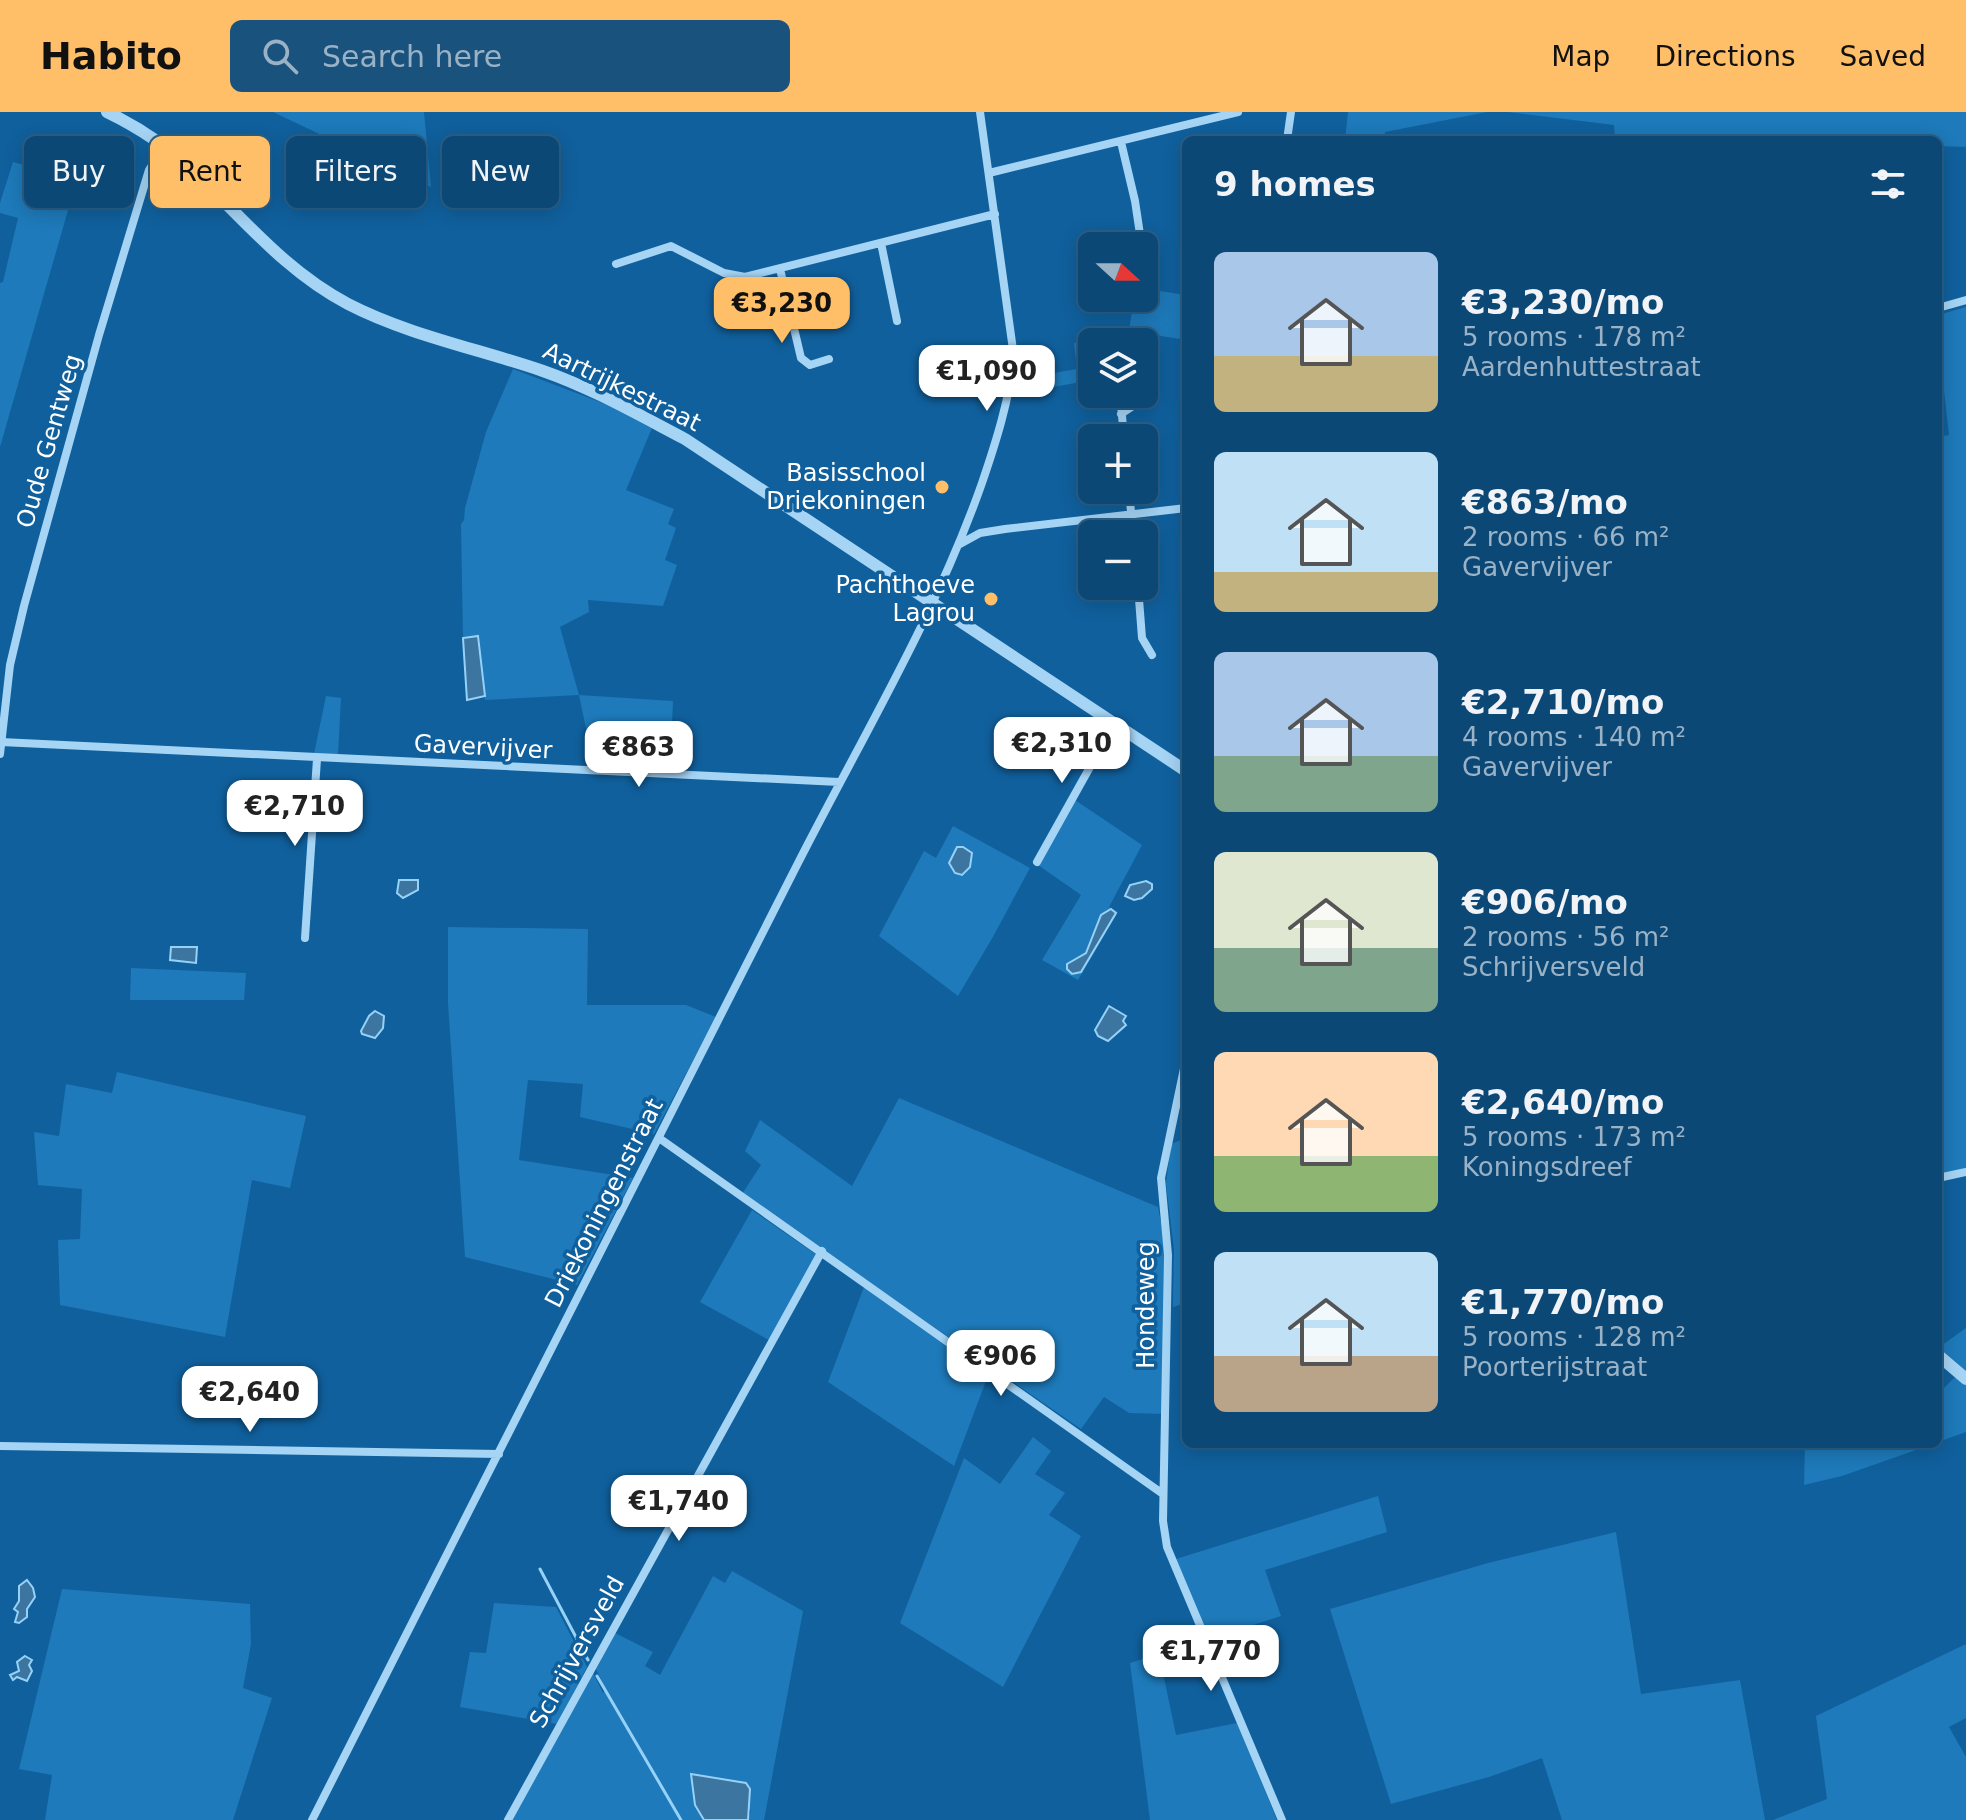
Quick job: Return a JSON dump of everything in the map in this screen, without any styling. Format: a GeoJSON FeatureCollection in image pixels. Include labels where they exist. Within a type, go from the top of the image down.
{"type":"FeatureCollection","features":[{"type":"Feature","properties":{"kind":"street","name":"Aartrijkestraat"},"geometry":{"type":"LineString","coordinates":[[107,112],[150,136]]}},
{"type":"Feature","properties":{"kind":"street","name":"Driekoningenstraat"},"geometry":{"type":"LineString","coordinates":[[312,1820],[839,782],[933,605],[960,545],[996,443],[1011,389],[1013,368],[1014,344],[980,112]]}},
{"type":"Feature","properties":{"kind":"street"},"geometry":{"type":"LineString","coordinates":[[989,173],[1238,112]]}},
{"type":"Feature","properties":{"kind":"street"},"geometry":{"type":"LineString","coordinates":[[1288,136],[1291,112]]}},
{"type":"Feature","properties":{"kind":"street"},"geometry":{"type":"LineString","coordinates":[[1121,142],[1140,232]]}},
{"type":"Feature","properties":{"kind":"street","name":"Oude Gentweg"},"geometry":{"type":"LineString","coordinates":[[0,754],[10,665],[24,606],[99,335],[150,168]]}},
{"type":"Feature","properties":{"kind":"street","name":"Aartrijkestraat"},"geometry":{"type":"LineString","coordinates":[[229,208],[301,276],[337,298],[405,327],[547,372],[685,439],[1182,768]]}},
{"type":"Feature","properties":{"kind":"street"},"geometry":{"type":"LineString","coordinates":[[616,264],[671,246],[724,273],[745,277],[995,214]]}},
{"type":"Feature","properties":{"kind":"street"},"geometry":{"type":"LineString","coordinates":[[881,243],[897,321]]}},
{"type":"Feature","properties":{"kind":"street"},"geometry":{"type":"LineString","coordinates":[[780,269],[801,358],[810,365],[829,359]]}},
{"type":"Feature","properties":{"kind":"street"},"geometry":{"type":"LineString","coordinates":[[1942,307],[1966,300]]}},
{"type":"Feature","properties":{"kind":"street"},"geometry":{"type":"LineString","coordinates":[[1121,408],[1122,424]]}},
{"type":"Feature","properties":{"kind":"street"},"geometry":{"type":"LineString","coordinates":[[1121,414],[1129,408]]}},
{"type":"Feature","properties":{"kind":"street"},"geometry":{"type":"LineString","coordinates":[[1130,504],[1132,520]]}},
{"type":"Feature","properties":{"kind":"street"},"geometry":{"type":"LineString","coordinates":[[960,545],[980,533],[1182,509]]}},
{"type":"Feature","properties":{"kind":"street"},"geometry":{"type":"LineString","coordinates":[[1139,600],[1142,638],[1152,655]]}},
{"type":"Feature","properties":{"kind":"street"},"geometry":{"type":"LineString","coordinates":[[1037,862],[1114,724]]}},
{"type":"Feature","properties":{"kind":"street","name":"Gavervijver"},"geometry":{"type":"LineString","coordinates":[[1,742],[839,782]]}},
{"type":"Feature","properties":{"kind":"street"},"geometry":{"type":"LineString","coordinates":[[305,938],[317,759]]}},
{"type":"Feature","properties":{"kind":"street","name":"Hondeweg"},"geometry":{"type":"LineString","coordinates":[[1182,1078],[1161,1178],[1168,1255],[1163,1521],[1170,1553],[1282,1820]]}},
{"type":"Feature","properties":{"kind":"street"},"geometry":{"type":"LineString","coordinates":[[659,1138],[1163,1494]]}},
{"type":"Feature","properties":{"kind":"street"},"geometry":{"type":"LineString","coordinates":[[1942,1177],[1966,1172]]}},
{"type":"Feature","properties":{"kind":"street","name":"Schrijversveld"},"geometry":{"type":"LineString","coordinates":[[508,1820],[822,1251]]}},
{"type":"Feature","properties":{"kind":"street"},"geometry":{"type":"LineString","coordinates":[[1942,1358],[1966,1379]]}},
{"type":"Feature","properties":{"kind":"street"},"geometry":{"type":"LineString","coordinates":[[0,1446],[499,1454]]}},
{"type":"Feature","properties":{"kind":"shaded area"},"geometry":{"type":"Polygon","coordinates":[[[273,112],[424,112],[431,187],[426,185],[426,136],[324,136],[273,112]]]}},
{"type":"Feature","properties":{"kind":"shaded area"},"geometry":{"type":"Polygon","coordinates":[[[1348,112],[1487,112],[1385,132],[1385,136],[1345,136],[1348,112]]]}},
{"type":"Feature","properties":{"kind":"shaded area"},"geometry":{"type":"Polygon","coordinates":[[[1507,112],[1966,112],[1966,147],[1942,146],[1942,136],[1615,136],[1614,125],[1507,112]]]}},
{"type":"Feature","properties":{"kind":"shaded area"},"geometry":{"type":"Polygon","coordinates":[[[13,162],[24,165],[24,208],[69,208],[0,447],[0,283],[3,282],[18,218],[0,213],[0,203],[13,162]]]}},
{"type":"Feature","properties":{"kind":"shaded area"},"geometry":{"type":"Polygon","coordinates":[[[1158,291],[1182,294],[1182,339],[1158,336],[1158,328],[1129,328],[1132,312],[1158,312],[1158,291]]]}},
{"type":"Feature","properties":{"kind":"shaded area"},"geometry":{"type":"Polygon","coordinates":[[[1966,307],[1966,1172],[1942,1177],[1942,436],[1949,435],[1942,373],[1942,314],[1966,307]]]}},
{"type":"Feature","properties":{"kind":"shaded area"},"geometry":{"type":"Polygon","coordinates":[[[1074,343],[1078,343],[1078,383],[1020,393],[1019,379],[1077,369],[1074,343]]]}},
{"type":"Feature","properties":{"kind":"shaded area"},"geometry":{"type":"Polygon","coordinates":[[[513,369],[621,410],[652,428],[626,490],[674,509],[668,524],[676,528],[665,560],[677,565],[663,606],[588,600],[589,612],[560,627],[579,695],[485,700],[478,637],[463,638],[461,524],[486,432],[513,369]]]}},
{"type":"Feature","properties":{"kind":"shaded area"},"geometry":{"type":"Polygon","coordinates":[[[478,636],[485,696],[467,700],[463,638],[478,636]]]}},
{"type":"Feature","properties":{"kind":"shaded area"},"geometry":{"type":"Polygon","coordinates":[[[579,695],[673,701],[670,771],[594,767],[579,695]]]}},
{"type":"Feature","properties":{"kind":"shaded area"},"geometry":{"type":"Polygon","coordinates":[[[326,696],[341,698],[338,755],[314,754],[326,696]]]}},
{"type":"Feature","properties":{"kind":"shaded area"},"geometry":{"type":"Polygon","coordinates":[[[1075,800],[1142,845],[1109,907],[1118,912],[1078,980],[1042,960],[1081,895],[1038,865],[1075,800]]]}},
{"type":"Feature","properties":{"kind":"shaded area"},"geometry":{"type":"Polygon","coordinates":[[[953,826],[1030,868],[958,996],[879,936],[924,851],[936,858],[953,826]]]}},
{"type":"Feature","properties":{"kind":"shaded area"},"geometry":{"type":"Polygon","coordinates":[[[957,847],[972,853],[970,867],[962,875],[955,873],[949,863],[957,847]]]}},
{"type":"Feature","properties":{"kind":"shaded area"},"geometry":{"type":"Polygon","coordinates":[[[399,880],[418,880],[418,890],[403,898],[397,893],[399,880]]]}},
{"type":"Feature","properties":{"kind":"shaded area"},"geometry":{"type":"Polygon","coordinates":[[[1146,881],[1152,884],[1152,889],[1142,898],[1134,900],[1125,896],[1130,885],[1146,881]]]}},
{"type":"Feature","properties":{"kind":"shaded area"},"geometry":{"type":"Polygon","coordinates":[[[1111,909],[1116,913],[1081,972],[1072,974],[1067,964],[1086,953],[1101,915],[1111,909]]]}},
{"type":"Feature","properties":{"kind":"shaded area"},"geometry":{"type":"Polygon","coordinates":[[[448,927],[588,929],[587,1005],[686,1005],[716,1017],[654,1134],[580,1117],[583,1084],[528,1080],[519,1160],[633,1178],[577,1285],[465,1257],[448,1003],[448,927]]]}},
{"type":"Feature","properties":{"kind":"shaded area"},"geometry":{"type":"Polygon","coordinates":[[[171,947],[197,947],[196,963],[170,960],[171,947]]]}},
{"type":"Feature","properties":{"kind":"shaded area"},"geometry":{"type":"Polygon","coordinates":[[[131,968],[246,973],[244,1000],[130,1000],[131,968]]]}},
{"type":"Feature","properties":{"kind":"shaded area"},"geometry":{"type":"Polygon","coordinates":[[[1109,1006],[1126,1016],[1123,1021],[1126,1025],[1108,1041],[1098,1036],[1095,1030],[1109,1006]]]}},
{"type":"Feature","properties":{"kind":"shaded area"},"geometry":{"type":"Polygon","coordinates":[[[375,1011],[384,1016],[383,1028],[375,1038],[361,1031],[375,1011]]]}},
{"type":"Feature","properties":{"kind":"shaded area"},"geometry":{"type":"Polygon","coordinates":[[[117,1072],[306,1116],[290,1188],[252,1180],[225,1337],[60,1305],[58,1240],[80,1239],[82,1189],[38,1185],[34,1132],[59,1136],[66,1084],[112,1093],[117,1072]]]}},
{"type":"Feature","properties":{"kind":"shaded area"},"geometry":{"type":"Polygon","coordinates":[[[899,1098],[1158,1207],[1164,1239],[1163,1414],[1129,1413],[1104,1397],[1081,1429],[742,1194],[761,1165],[745,1151],[760,1120],[852,1186],[899,1098]]]}},
{"type":"Feature","properties":{"kind":"shaded area"},"geometry":{"type":"Polygon","coordinates":[[[1182,1140],[1182,1304],[1173,1307],[1174,1249],[1166,1184],[1171,1144],[1182,1140]]]}},
{"type":"Feature","properties":{"kind":"shaded area"},"geometry":{"type":"Polygon","coordinates":[[[752,1210],[817,1255],[769,1340],[700,1302],[752,1210]]]}},
{"type":"Feature","properties":{"kind":"shaded area"},"geometry":{"type":"Polygon","coordinates":[[[864,1287],[989,1373],[954,1466],[828,1382],[864,1287]]]}},
{"type":"Feature","properties":{"kind":"shaded area"},"geometry":{"type":"Polygon","coordinates":[[[1966,1328],[1966,1432],[1942,1441],[1942,1390],[1959,1373],[1942,1358],[1942,1345],[1966,1328]]]}},
{"type":"Feature","properties":{"kind":"shaded area"},"geometry":{"type":"Polygon","coordinates":[[[1033,1437],[1051,1451],[1035,1474],[1065,1493],[1049,1515],[1081,1536],[1003,1687],[900,1623],[964,1458],[1000,1484],[1033,1437]]]}},
{"type":"Feature","properties":{"kind":"shaded area"},"geometry":{"type":"Polygon","coordinates":[[[1805,1448],[1922,1448],[1842,1476],[1804,1485],[1805,1448]]]}},
{"type":"Feature","properties":{"kind":"shaded area"},"geometry":{"type":"Polygon","coordinates":[[[1378,1496],[1387,1532],[1265,1570],[1281,1616],[1209,1639],[1176,1559],[1378,1496]]]}},
{"type":"Feature","properties":{"kind":"shaded area"},"geometry":{"type":"Polygon","coordinates":[[[1616,1532],[1641,1694],[1740,1680],[1765,1820],[1562,1820],[1542,1758],[1489,1777],[1391,1804],[1330,1609],[1488,1563],[1616,1532]]]}},
{"type":"Feature","properties":{"kind":"shaded area"},"geometry":{"type":"Polygon","coordinates":[[[732,1571],[803,1611],[764,1820],[748,1820],[751,1811],[692,1774],[695,1805],[704,1820],[512,1820],[593,1673],[603,1693],[606,1690],[596,1669],[615,1633],[653,1652],[645,1666],[660,1675],[713,1576],[725,1583],[732,1571]]]}},
{"type":"Feature","properties":{"kind":"shaded area"},"geometry":{"type":"Polygon","coordinates":[[[27,1580],[35,1597],[27,1609],[27,1617],[19,1623],[15,1622],[18,1612],[14,1609],[19,1601],[19,1586],[27,1580]]]}},
{"type":"Feature","properties":{"kind":"shaded area"},"geometry":{"type":"Polygon","coordinates":[[[62,1589],[250,1604],[251,1644],[243,1688],[272,1698],[233,1820],[45,1820],[52,1775],[19,1769],[62,1589]]]}},
{"type":"Feature","properties":{"kind":"shaded area"},"geometry":{"type":"Polygon","coordinates":[[[494,1603],[556,1607],[587,1667],[557,1724],[460,1707],[470,1652],[486,1653],[494,1603]]]}},
{"type":"Feature","properties":{"kind":"shaded area"},"geometry":{"type":"Polygon","coordinates":[[[1966,1644],[1966,1718],[1949,1727],[1966,1757],[1966,1820],[1773,1820],[1827,1799],[1816,1716],[1966,1644]]]}},
{"type":"Feature","properties":{"kind":"shaded area"},"geometry":{"type":"Polygon","coordinates":[[[1159,1654],[1176,1735],[1237,1723],[1277,1820],[1150,1820],[1130,1663],[1159,1654]]]}},
{"type":"Feature","properties":{"kind":"shaded area"},"geometry":{"type":"Polygon","coordinates":[[[25,1656],[32,1660],[29,1665],[32,1671],[27,1681],[17,1677],[13,1680],[10,1675],[19,1671],[17,1662],[25,1656]]]}},
{"type":"Feature","properties":{"kind":"shaded area"},"geometry":{"type":"Polygon","coordinates":[[[691,1774],[746,1783],[750,1789],[748,1820],[704,1820],[695,1805],[691,1774]]]}},
{"type":"Feature","properties":{"kind":"waterway"},"geometry":{"type":"LineString","coordinates":[[540,1569],[588,1660]]}},
{"type":"Feature","properties":{"kind":"waterway"},"geometry":{"type":"LineString","coordinates":[[597,1676],[681,1820]]}},
{"type":"Feature","properties":{"kind":"place","name":"Basisschool Driekoningen"},"geometry":{"type":"Point","coordinates":[942,487]}},
{"type":"Feature","properties":{"kind":"place","name":"Pachthoeve Lagrou"},"geometry":{"type":"Point","coordinates":[991,599]}}]}
